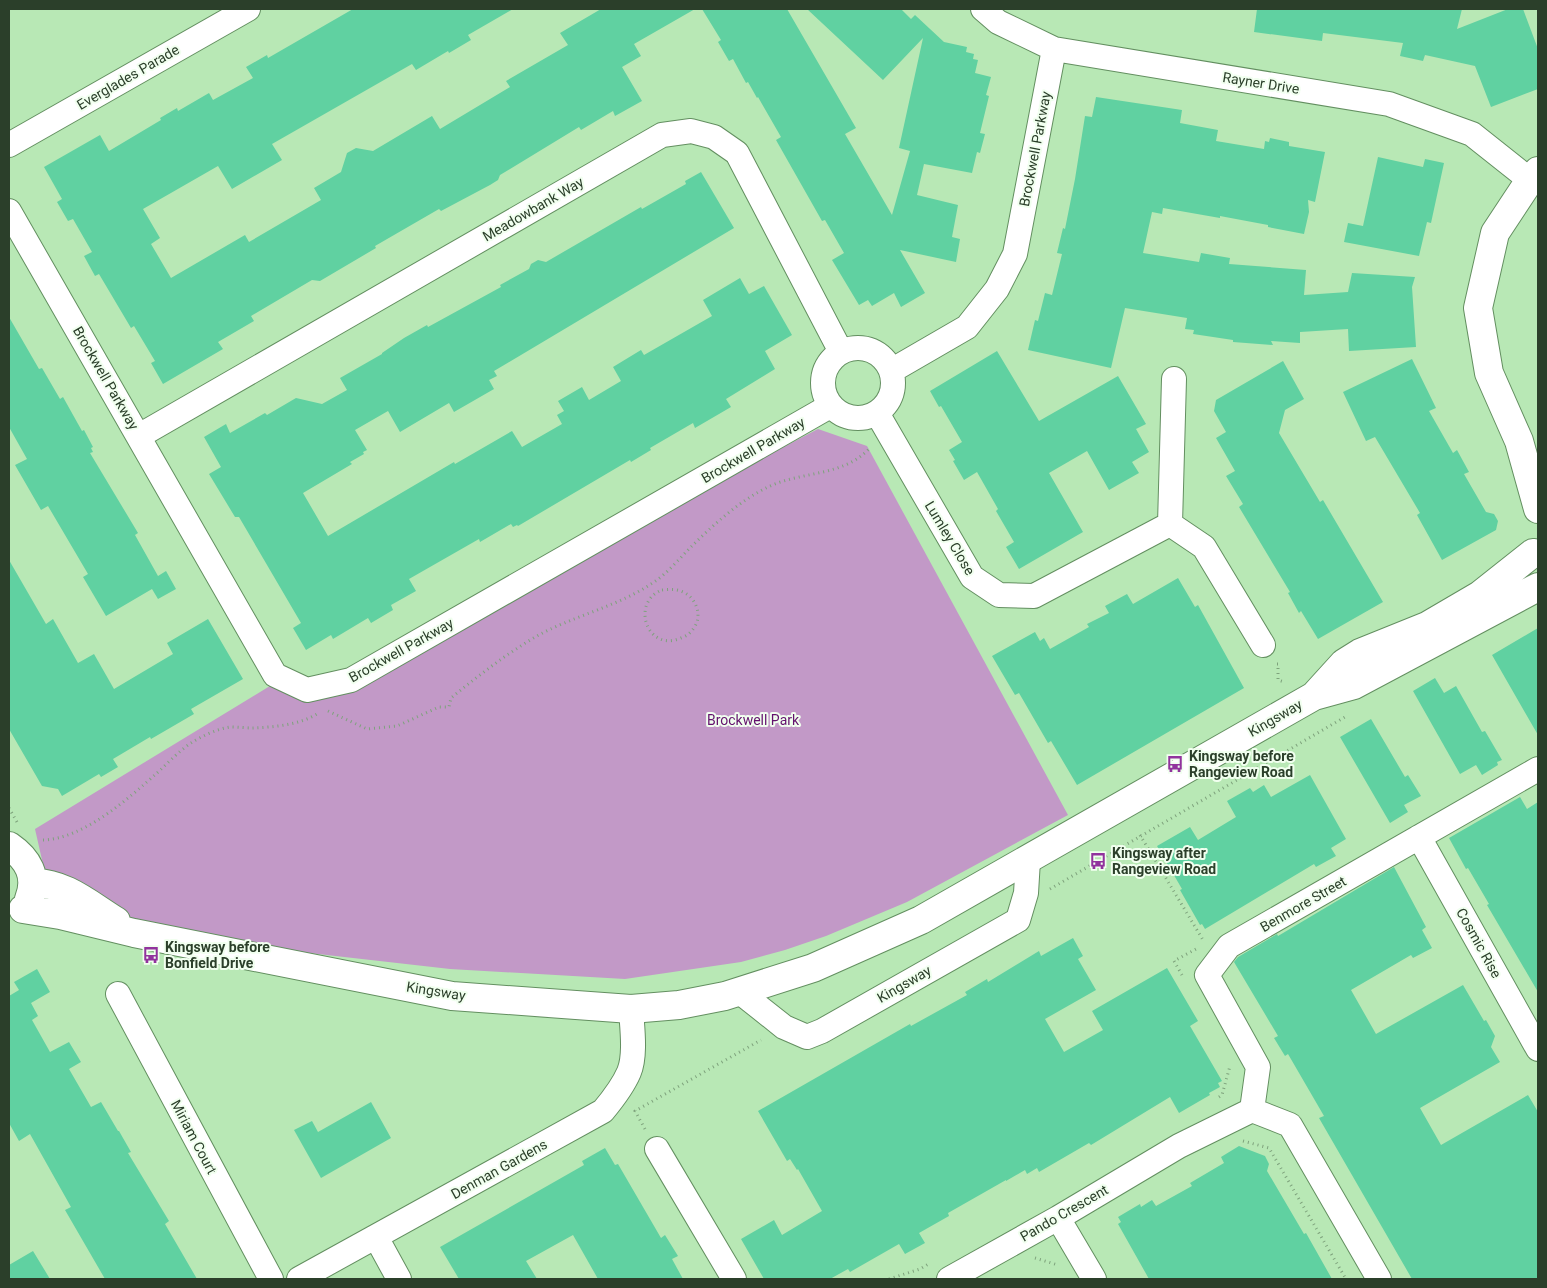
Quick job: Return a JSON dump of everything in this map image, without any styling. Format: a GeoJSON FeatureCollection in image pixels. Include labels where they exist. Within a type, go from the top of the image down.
{"type":"FeatureCollection","features":[{"type":"Feature","properties":{"kind":"main road"},"geometry":{"type":"LineString","coordinates":[[1534,176],[1495,233],[1478,308],[1488,374],[1519,441],[1538,509]]}},
{"type":"Feature","properties":{"kind":"main road"},"geometry":{"type":"LineString","coordinates":[[1519,441],[1538,462]]}},
{"type":"Feature","properties":{"kind":"main road","name":"Kingsway"},"geometry":{"type":"LineString","coordinates":[[1314,696],[1344,663],[1360,653],[1428,626],[1480,595],[1537,551]]}},
{"type":"Feature","properties":{"kind":"main road","name":"Kingsway"},"geometry":{"type":"LineString","coordinates":[[16,914],[60,915],[134,933],[452,996],[631,1010],[679,1005],[725,996],[813,968],[921,920],[1314,696],[1354,685],[1538,588]]}},
{"type":"Feature","properties":{"kind":"main road"},"geometry":{"type":"LineString","coordinates":[[16,914],[30,897],[33,883],[30,867],[21,854],[17,838]]}},
{"type":"Feature","properties":{"kind":"main road","name":"Kingsway"},"geometry":{"type":"LineString","coordinates":[[33,883],[47,882],[74,894],[134,933]]}},
{"type":"Feature","properties":{"kind":"street","name":"Everglades Parade"},"geometry":{"type":"LineString","coordinates":[[9,145],[248,9]]}},
{"type":"Feature","properties":{"kind":"street","name":"Rayner Drive"},"geometry":{"type":"LineString","coordinates":[[983,9],[998,22],[1054,49],[1389,104],[1472,134],[1534,176]]}},
{"type":"Feature","properties":{"kind":"street","name":"Brockwell Parkway"},"geometry":{"type":"LineString","coordinates":[[891,370],[967,327],[997,289],[1015,254],[1054,49]]}},
{"type":"Feature","properties":{"kind":"street","name":"Meadowbank Way"},"geometry":{"type":"LineString","coordinates":[[139,436],[662,135],[691,131],[714,137],[737,153],[841,352]]}},
{"type":"Feature","properties":{"kind":"street","name":"Brockwell Parkway"},"geometry":{"type":"LineString","coordinates":[[9,211],[275,675],[307,690],[352,680],[830,406]]}},
{"type":"Feature","properties":{"kind":"street"},"geometry":{"type":"LineString","coordinates":[[856,347],[868,348],[887,362],[891,370],[893,387],[890,398],[877,413],[867,417],[855,418],[843,415],[830,406],[822,386],[824,374],[831,360],[841,352],[856,347]]}},
{"type":"Feature","properties":{"kind":"street"},"geometry":{"type":"LineString","coordinates":[[1174,379],[1170,524],[1204,547],[1263,644]]}},
{"type":"Feature","properties":{"kind":"street","name":"Lumley Close"},"geometry":{"type":"LineString","coordinates":[[877,413],[972,577],[1000,595],[1034,596],[1170,524]]}},
{"type":"Feature","properties":{"kind":"street","name":"Benmore Street"},"geometry":{"type":"LineString","coordinates":[[1252,1110],[1258,1067],[1207,975],[1229,946],[1538,769]]}},
{"type":"Feature","properties":{"kind":"street","name":"Cosmic Rise"},"geometry":{"type":"LineString","coordinates":[[1419,837],[1538,1049]]}},
{"type":"Feature","properties":{"kind":"street","name":"Kingsway"},"geometry":{"type":"LineString","coordinates":[[740,992],[784,1027],[807,1037],[822,1031],[1018,920],[1026,893],[1028,860]]}},
{"type":"Feature","properties":{"kind":"street","name":"Miriam Court"},"geometry":{"type":"LineString","coordinates":[[118,994],[271,1279]]}},
{"type":"Feature","properties":{"kind":"street","name":"Denman Gardens"},"geometry":{"type":"LineString","coordinates":[[299,1279],[603,1111],[619,1091],[630,1070],[632,1047],[631,1010]]}},
{"type":"Feature","properties":{"kind":"street"},"geometry":{"type":"LineString","coordinates":[[1225,1123],[1252,1110],[1290,1125],[1379,1279]]}},
{"type":"Feature","properties":{"kind":"street","name":"Pando Crescent"},"geometry":{"type":"LineString","coordinates":[[949,1279],[1058,1218],[1179,1146],[1225,1123]]}},
{"type":"Feature","properties":{"kind":"street"},"geometry":{"type":"LineString","coordinates":[[657,1149],[734,1279]]}},
{"type":"Feature","properties":{"kind":"street"},"geometry":{"type":"LineString","coordinates":[[1058,1218],[1094,1279]]}},
{"type":"Feature","properties":{"kind":"street"},"geometry":{"type":"LineString","coordinates":[[376,1237],[399,1279]]}},
{"type":"Feature","properties":{"kind":"path"},"geometry":{"type":"LineString","coordinates":[[9,808],[17,838],[48,840],[94,823],[135,792],[191,743],[209,733],[230,727],[252,728],[284,725],[310,718],[324,709],[367,729],[397,726],[439,707],[449,707],[451,698],[485,671],[538,636],[625,598],[663,575],[694,544],[748,499],[768,487],[844,466],[862,456],[869,449]]}},
{"type":"Feature","properties":{"kind":"path"},"geometry":{"type":"LineString","coordinates":[[650,584],[656,592]]}},
{"type":"Feature","properties":{"kind":"path"},"geometry":{"type":"LineString","coordinates":[[678,590],[690,598],[698,612],[698,621],[694,630],[676,640],[659,639],[652,634],[647,626],[645,610],[656,592],[678,590]]}},
{"type":"Feature","properties":{"kind":"path"},"geometry":{"type":"LineString","coordinates":[[1026,893],[1045,892],[1345,716]]}},
{"type":"Feature","properties":{"kind":"path"},"geometry":{"type":"LineString","coordinates":[[657,1149],[634,1110],[784,1027]]}},
{"type":"Feature","properties":{"kind":"path"},"geometry":{"type":"LineString","coordinates":[[1225,1123],[1235,1139],[1269,1148],[1346,1279]]}},
{"type":"Feature","properties":{"kind":"green space","name":"Brockwell Park"},"geometry":{"type":"Polygon","coordinates":[[[818,429],[867,446],[1068,815],[907,902],[826,936],[741,962],[625,979],[450,969],[134,933],[47,882],[35,829],[283,678],[326,686],[818,429]]]}},
{"type":"Feature","properties":{"kind":"building"},"geometry":{"type":"Polygon","coordinates":[[[353,9],[513,9],[468,35],[471,40],[449,53],[448,51],[416,70],[412,64],[272,144],[282,160],[232,189],[218,166],[143,209],[160,238],[151,244],[171,278],[245,235],[249,242],[321,200],[314,188],[341,172],[347,153],[356,148],[373,151],[432,116],[440,129],[510,87],[506,81],[568,45],[560,33],[601,9],[695,9],[634,44],[641,56],[622,67],[642,101],[615,116],[613,111],[581,130],[579,127],[500,175],[498,180],[490,185],[441,211],[439,209],[320,281],[312,280],[251,316],[254,321],[218,342],[223,349],[163,384],[151,363],[155,361],[134,326],[131,328],[99,274],[95,276],[84,256],[92,252],[73,219],[68,221],[57,202],[62,199],[44,167],[100,135],[109,151],[161,120],[160,118],[177,108],[178,111],[209,93],[213,100],[253,78],[246,67],[267,55],[268,58],[353,9]]]}},
{"type":"Feature","properties":{"kind":"building"},"geometry":{"type":"Polygon","coordinates":[[[702,9],[787,9],[856,128],[845,134],[892,215],[910,151],[899,148],[923,38],[883,80],[807,9],[901,9],[911,19],[915,15],[944,42],[967,47],[966,52],[974,54],[973,59],[978,60],[975,73],[991,77],[986,95],[989,96],[980,133],[985,134],[980,153],[977,152],[972,173],[924,164],[917,195],[958,205],[952,237],[960,239],[956,262],[900,250],[925,293],[901,307],[894,293],[872,306],[868,300],[859,305],[832,260],[844,253],[825,220],[822,221],[776,140],[781,137],[758,97],[748,82],[746,83],[733,59],[729,61],[718,42],[721,40],[702,9]]]}},
{"type":"Feature","properties":{"kind":"building"},"geometry":{"type":"Polygon","coordinates":[[[1257,9],[1462,9],[1457,29],[1508,9],[1523,9],[1538,49],[1538,89],[1491,107],[1475,66],[1425,55],[1423,61],[1400,56],[1403,43],[1323,33],[1322,41],[1254,32],[1257,9]]]}},
{"type":"Feature","properties":{"kind":"building"},"geometry":{"type":"Polygon","coordinates":[[[1096,97],[1182,110],[1180,123],[1218,130],[1216,141],[1264,149],[1265,141],[1269,142],[1270,138],[1289,142],[1289,146],[1325,152],[1315,202],[1308,200],[1309,212],[1304,234],[1220,216],[1220,218],[1163,208],[1162,214],[1152,212],[1143,253],[1199,262],[1201,253],[1230,258],[1229,264],[1306,270],[1304,295],[1348,292],[1352,273],[1415,277],[1412,287],[1416,347],[1349,351],[1348,329],[1300,332],[1300,343],[1271,341],[1273,345],[1233,342],[1233,340],[1193,334],[1194,330],[1185,329],[1187,318],[1125,308],[1111,368],[1028,350],[1035,320],[1038,321],[1045,293],[1052,295],[1062,254],[1057,253],[1063,228],[1065,229],[1085,116],[1092,117],[1096,97]]]}},
{"type":"Feature","properties":{"kind":"building"},"geometry":{"type":"Polygon","coordinates":[[[1378,157],[1423,167],[1425,159],[1444,163],[1431,223],[1427,222],[1419,256],[1344,242],[1348,223],[1363,226],[1378,157]]]}},
{"type":"Feature","properties":{"kind":"building"},"geometry":{"type":"Polygon","coordinates":[[[701,172],[734,228],[494,371],[497,376],[489,380],[494,389],[454,412],[449,403],[400,432],[388,411],[355,430],[367,450],[363,452],[364,454],[350,462],[352,464],[303,493],[328,536],[454,462],[455,464],[512,431],[522,447],[562,424],[557,415],[564,411],[558,401],[582,387],[589,400],[621,381],[613,367],[641,350],[644,355],[712,316],[703,300],[740,278],[749,294],[764,286],[792,335],[765,351],[775,369],[726,399],[731,407],[695,428],[693,423],[650,448],[651,450],[631,462],[630,460],[518,526],[513,527],[511,524],[480,542],[479,539],[409,579],[416,591],[391,605],[393,610],[371,623],[368,618],[333,639],[331,635],[306,650],[293,628],[301,623],[239,517],[235,517],[209,474],[221,467],[204,437],[226,424],[230,433],[296,398],[322,404],[347,390],[340,378],[382,354],[404,338],[501,287],[500,285],[529,269],[531,264],[538,260],[546,262],[641,207],[642,209],[686,184],[685,181],[701,172]]]}},
{"type":"Feature","properties":{"kind":"building"},"geometry":{"type":"Polygon","coordinates":[[[9,317],[39,369],[42,368],[60,399],[63,397],[82,431],[84,430],[93,447],[91,448],[93,452],[90,453],[138,533],[135,535],[158,576],[166,571],[176,589],[158,599],[152,589],[106,616],[83,577],[88,574],[48,506],[41,510],[15,465],[27,459],[9,427],[9,317]]]}},
{"type":"Feature","properties":{"kind":"building"},"geometry":{"type":"Polygon","coordinates":[[[997,351],[1039,421],[1118,376],[1146,424],[1136,429],[1149,452],[1132,462],[1139,473],[1109,490],[1087,451],[1049,473],[1083,532],[1019,569],[1006,547],[1014,542],[977,472],[964,480],[953,461],[955,460],[949,450],[962,442],[930,391],[997,351]]]}},
{"type":"Feature","properties":{"kind":"building"},"geometry":{"type":"Polygon","coordinates":[[[1412,359],[1436,408],[1429,411],[1453,453],[1457,450],[1469,472],[1464,474],[1486,512],[1494,514],[1498,521],[1496,530],[1442,560],[1417,515],[1420,513],[1375,437],[1366,441],[1343,392],[1412,359]]]}},
{"type":"Feature","properties":{"kind":"building"},"geometry":{"type":"Polygon","coordinates":[[[1283,361],[1304,399],[1285,410],[1279,433],[1320,502],[1323,500],[1383,602],[1318,639],[1301,611],[1299,613],[1288,593],[1290,592],[1239,507],[1243,504],[1226,476],[1235,471],[1216,438],[1226,432],[1214,411],[1216,400],[1283,361]]]}},
{"type":"Feature","properties":{"kind":"building"},"geometry":{"type":"Polygon","coordinates":[[[9,560],[46,624],[53,619],[78,663],[94,654],[114,689],[173,654],[167,643],[208,619],[243,679],[191,709],[194,714],[113,759],[118,767],[101,777],[99,774],[62,796],[58,789],[42,786],[9,729],[9,560]]]}},
{"type":"Feature","properties":{"kind":"building"},"geometry":{"type":"Polygon","coordinates":[[[1178,578],[1195,607],[1198,605],[1244,688],[1077,785],[1051,741],[1048,743],[1019,693],[1015,695],[992,656],[1035,632],[1040,641],[1044,638],[1050,649],[1089,627],[1087,624],[1109,613],[1105,606],[1127,594],[1133,604],[1178,578]]]}},
{"type":"Feature","properties":{"kind":"building"},"geometry":{"type":"Polygon","coordinates":[[[1538,628],[1538,735],[1492,655],[1538,628]]]}},
{"type":"Feature","properties":{"kind":"building"},"geometry":{"type":"Polygon","coordinates":[[[1435,678],[1444,693],[1456,686],[1482,732],[1485,731],[1502,760],[1497,762],[1498,765],[1482,775],[1476,765],[1460,774],[1413,691],[1435,678]]]}},
{"type":"Feature","properties":{"kind":"building"},"geometry":{"type":"Polygon","coordinates":[[[1371,719],[1405,777],[1408,775],[1421,796],[1404,805],[1408,812],[1390,823],[1340,737],[1371,719]]]}},
{"type":"Feature","properties":{"kind":"building"},"geometry":{"type":"Polygon","coordinates":[[[1310,775],[1346,839],[1331,848],[1336,856],[1316,867],[1314,864],[1205,929],[1202,924],[1200,925],[1157,846],[1190,827],[1198,840],[1236,817],[1227,801],[1250,788],[1253,792],[1264,785],[1271,797],[1310,775]]]}},
{"type":"Feature","properties":{"kind":"building"},"geometry":{"type":"Polygon","coordinates":[[[1520,797],[1527,809],[1538,802],[1538,992],[1487,905],[1489,904],[1468,868],[1466,869],[1449,838],[1520,797]]]}},
{"type":"Feature","properties":{"kind":"building"},"geometry":{"type":"Polygon","coordinates":[[[1394,867],[1426,927],[1422,930],[1432,948],[1413,958],[1411,955],[1351,990],[1376,1034],[1463,985],[1484,1021],[1486,1020],[1495,1036],[1491,1047],[1500,1062],[1420,1108],[1441,1145],[1528,1095],[1538,1112],[1538,1279],[1412,1279],[1319,1118],[1324,1116],[1288,1054],[1285,1056],[1274,1038],[1278,1036],[1234,962],[1238,957],[1277,934],[1278,936],[1394,867]]]}},
{"type":"Feature","properties":{"kind":"building"},"geometry":{"type":"Polygon","coordinates":[[[1073,938],[1083,956],[1078,959],[1096,990],[1045,1019],[1064,1052],[1103,1030],[1092,1011],[1167,968],[1198,1021],[1190,1026],[1222,1081],[1218,1083],[1220,1087],[1179,1113],[1170,1097],[1091,1145],[1089,1143],[1039,1172],[1037,1168],[1027,1174],[1025,1170],[1006,1180],[948,1213],[949,1216],[919,1233],[925,1243],[905,1254],[899,1244],[850,1272],[848,1269],[830,1279],[764,1279],[741,1239],[774,1220],[782,1235],[822,1211],[798,1169],[790,1159],[787,1161],[758,1111],[910,1024],[911,1026],[967,995],[965,992],[987,979],[988,982],[1039,951],[1041,956],[1073,938]]]}},
{"type":"Feature","properties":{"kind":"building"},"geometry":{"type":"Polygon","coordinates":[[[37,969],[50,992],[31,1003],[38,1016],[32,1020],[50,1052],[69,1042],[81,1062],[69,1069],[91,1107],[101,1102],[119,1131],[131,1152],[128,1153],[169,1221],[165,1224],[197,1279],[105,1279],[65,1210],[71,1207],[30,1134],[19,1141],[9,1123],[9,996],[19,990],[14,982],[37,969]]]}},
{"type":"Feature","properties":{"kind":"building"},"geometry":{"type":"Polygon","coordinates":[[[371,1102],[391,1138],[321,1178],[294,1130],[312,1121],[318,1132],[371,1102]]]}},
{"type":"Feature","properties":{"kind":"building"},"geometry":{"type":"Polygon","coordinates":[[[1239,1146],[1265,1156],[1269,1164],[1267,1171],[1332,1279],[1149,1279],[1118,1224],[1121,1222],[1118,1217],[1140,1204],[1141,1207],[1152,1200],[1156,1206],[1192,1186],[1190,1183],[1224,1163],[1221,1157],[1239,1146]]]}},
{"type":"Feature","properties":{"kind":"building"},"geometry":{"type":"Polygon","coordinates":[[[605,1148],[615,1165],[618,1164],[661,1238],[665,1235],[678,1256],[672,1259],[683,1279],[598,1279],[573,1235],[526,1261],[537,1279],[459,1279],[440,1247],[584,1165],[582,1161],[605,1148]]]}},
{"type":"Feature","properties":{"kind":"building"},"geometry":{"type":"Polygon","coordinates":[[[33,1251],[50,1279],[9,1279],[9,1265],[33,1251]]]}},
{"type":"Feature","properties":{"kind":"place","name":"Kingsway before Rangeview Road"},"geometry":{"type":"Point","coordinates":[1175,764]}},
{"type":"Feature","properties":{"kind":"place","name":"Kingsway after Rangeview Road"},"geometry":{"type":"Point","coordinates":[1098,861]}},
{"type":"Feature","properties":{"kind":"place","name":"Kingsway before Bonfield Drive"},"geometry":{"type":"Point","coordinates":[151,955]}}]}
